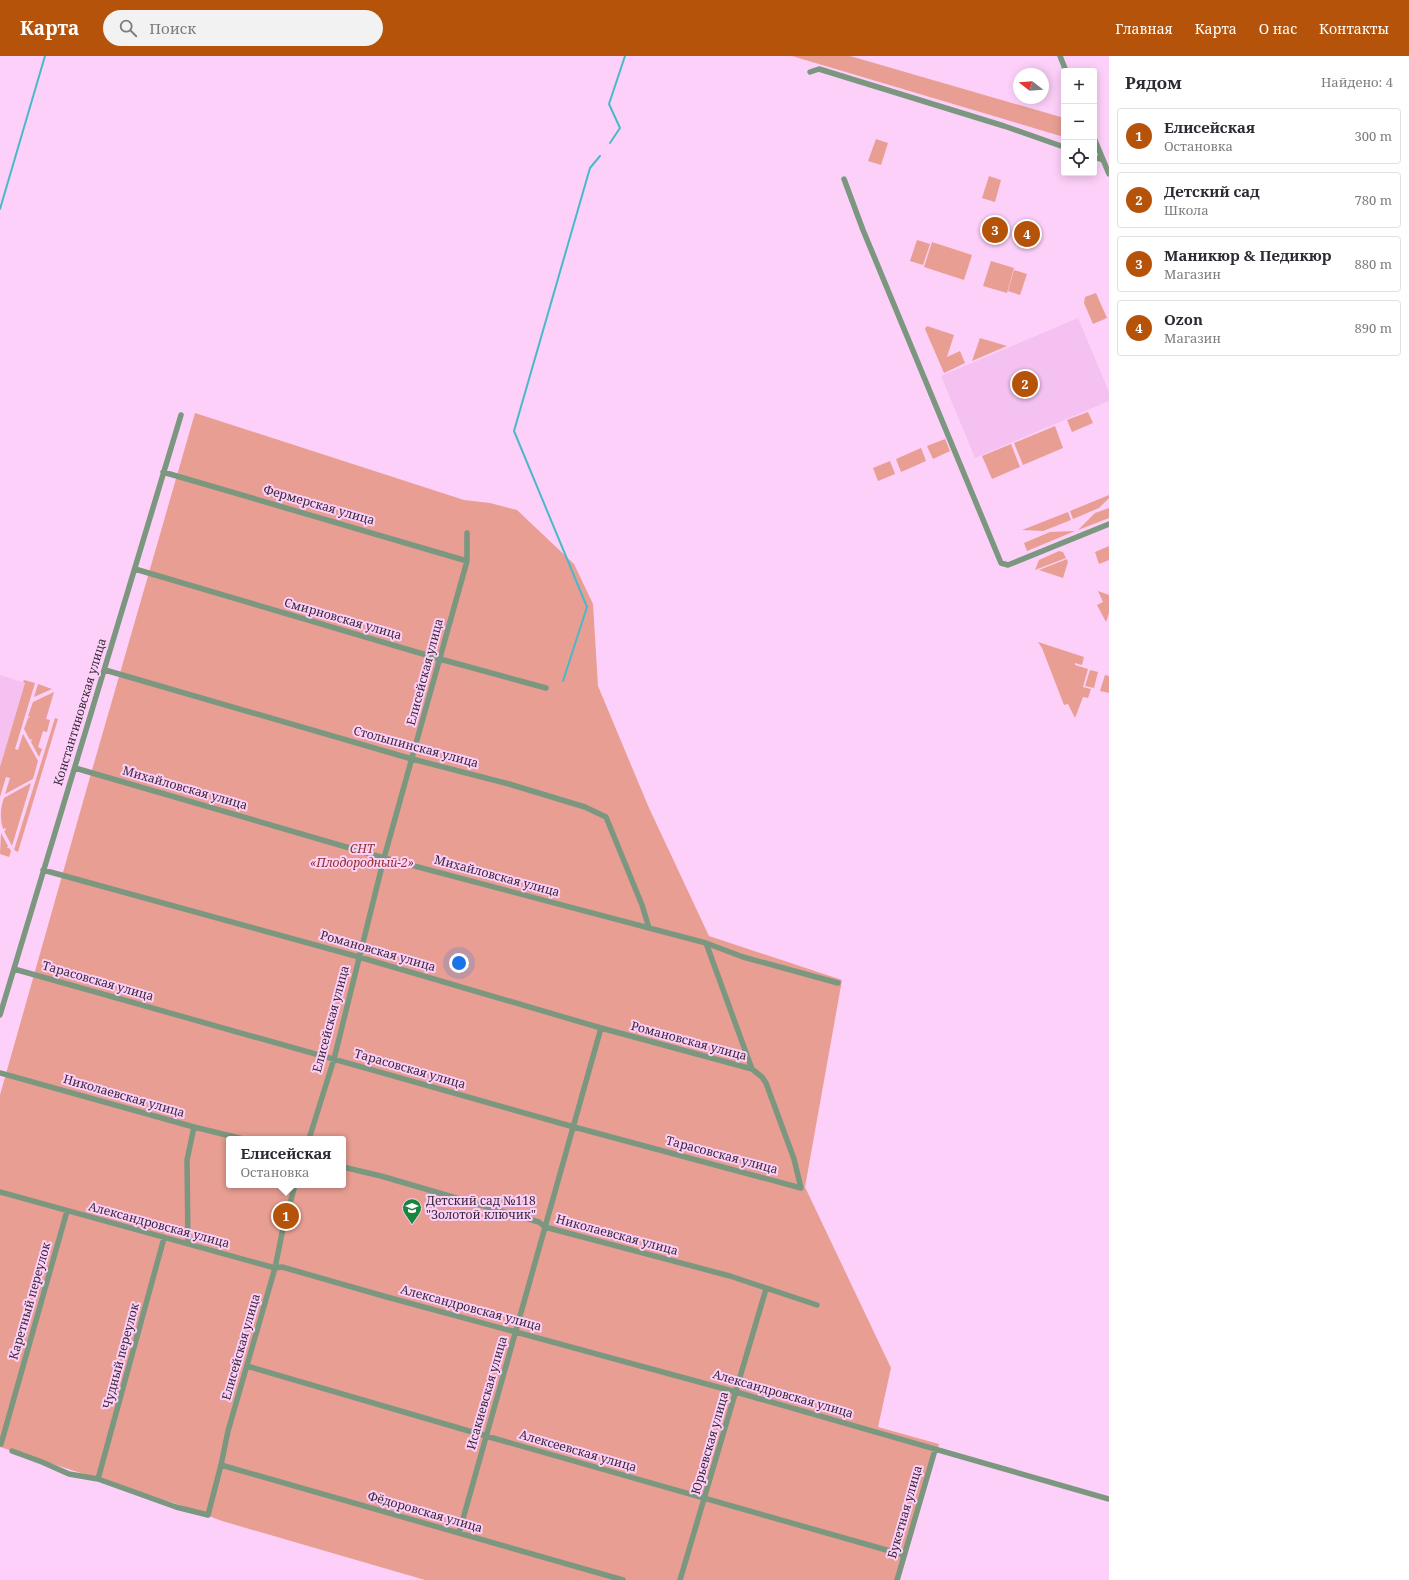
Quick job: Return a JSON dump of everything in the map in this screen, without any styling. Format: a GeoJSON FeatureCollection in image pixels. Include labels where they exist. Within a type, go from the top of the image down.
{"type":"FeatureCollection","features":[{"type":"Feature","properties":{"kind":"street"},"geometry":{"type":"LineString","coordinates":[[1060,56],[1065,68]]}},
{"type":"Feature","properties":{"kind":"street"},"geometry":{"type":"LineString","coordinates":[[810,72],[819,69],[1004,126],[1061,146]]}},
{"type":"Feature","properties":{"kind":"street"},"geometry":{"type":"LineString","coordinates":[[1095,140],[1106,163],[1109,174]]}},
{"type":"Feature","properties":{"kind":"street"},"geometry":{"type":"LineString","coordinates":[[1097,158],[1106,163]]}},
{"type":"Feature","properties":{"kind":"street"},"geometry":{"type":"LineString","coordinates":[[844,179],[866,238],[1001,563],[1008,565],[1109,524]]}},
{"type":"Feature","properties":{"kind":"street","name":"Константиновская улица"},"geometry":{"type":"LineString","coordinates":[[0,1015],[181,415]]}},
{"type":"Feature","properties":{"kind":"street","name":"Фермерская улица"},"geometry":{"type":"LineString","coordinates":[[163,472],[467,560]]}},
{"type":"Feature","properties":{"kind":"street","name":"Елисейская улица"},"geometry":{"type":"LineString","coordinates":[[309,1136],[334,1059],[384,858],[467,560],[467,533]]}},
{"type":"Feature","properties":{"kind":"street","name":"Смирновская улица"},"geometry":{"type":"LineString","coordinates":[[135,569],[440,659],[546,688]]}},
{"type":"Feature","properties":{"kind":"street","name":"Столыпинская улица"},"geometry":{"type":"LineString","coordinates":[[105,670],[412,759],[516,786],[585,807],[606,817],[642,905],[649,928]]}},
{"type":"Feature","properties":{"kind":"street","name":"Михайловская улица"},"geometry":{"type":"LineString","coordinates":[[75,768],[384,858],[706,943]]}},
{"type":"Feature","properties":{"kind":"street","name":"Романовская улица"},"geometry":{"type":"LineString","coordinates":[[44,870],[359,956],[601,1028],[752,1069]]}},
{"type":"Feature","properties":{"kind":"street"},"geometry":{"type":"LineString","coordinates":[[706,943],[743,958],[838,983]]}},
{"type":"Feature","properties":{"kind":"street"},"geometry":{"type":"LineString","coordinates":[[706,943],[752,1069]]}},
{"type":"Feature","properties":{"kind":"street","name":"Тарасовская улица"},"geometry":{"type":"LineString","coordinates":[[14,969],[574,1127],[801,1188],[794,1159],[766,1083],[762,1077],[752,1069]]}},
{"type":"Feature","properties":{"kind":"street","name":"Исакиевская улица"},"geometry":{"type":"LineString","coordinates":[[459,1533],[601,1028]]}},
{"type":"Feature","properties":{"kind":"street","name":"Николаевская улица"},"geometry":{"type":"LineString","coordinates":[[0,1073],[231,1136]]}},
{"type":"Feature","properties":{"kind":"street"},"geometry":{"type":"LineString","coordinates":[[188,1244],[187,1160],[194,1127]]}},
{"type":"Feature","properties":{"kind":"street","name":"Николаевская улица"},"geometry":{"type":"LineString","coordinates":[[346,1168],[381,1176],[539,1222],[546,1227],[730,1276],[817,1305]]}},
{"type":"Feature","properties":{"kind":"street","name":"Елисейская улица"},"geometry":{"type":"LineString","coordinates":[[98,1479],[176,1507],[208,1515],[222,1465],[228,1431],[275,1268],[282,1233],[294,1188]]}},
{"type":"Feature","properties":{"kind":"street","name":"Александровская улица"},"geometry":{"type":"LineString","coordinates":[[0,1192],[275,1268],[282,1267],[736,1392],[1109,1499]]}},
{"type":"Feature","properties":{"kind":"street","name":"Каретный переулок"},"geometry":{"type":"LineString","coordinates":[[1,1444],[68,1211]]}},
{"type":"Feature","properties":{"kind":"street","name":"Чудный переулок"},"geometry":{"type":"LineString","coordinates":[[98,1479],[164,1238]]}},
{"type":"Feature","properties":{"kind":"street","name":"Юрьевская улица"},"geometry":{"type":"LineString","coordinates":[[680,1580],[766,1289]]}},
{"type":"Feature","properties":{"kind":"street","name":"Алексеевская улица"},"geometry":{"type":"LineString","coordinates":[[247,1366],[904,1555]]}},
{"type":"Feature","properties":{"kind":"street","name":"Букетная улица"},"geometry":{"type":"LineString","coordinates":[[897,1580],[935,1450]]}},
{"type":"Feature","properties":{"kind":"street"},"geometry":{"type":"LineString","coordinates":[[12,1451],[69,1474],[98,1479]]}},
{"type":"Feature","properties":{"kind":"street","name":"Фёдоровская улица"},"geometry":{"type":"LineString","coordinates":[[222,1465],[623,1580]]}},
{"type":"Feature","properties":{"kind":"shaded area"},"geometry":{"type":"Polygon","coordinates":[[[1078,318],[1109,392],[1109,401],[975,458],[941,376],[1078,318]]]}},
{"type":"Feature","properties":{"kind":"shaded area"},"geometry":{"type":"Polygon","coordinates":[[[0,675],[25,683],[0,767],[0,675]]]}},
{"type":"Feature","properties":{"kind":"green space"},"geometry":{"type":"Polygon","coordinates":[[[792,56],[850,56],[1061,117],[1061,136],[792,56]]]}},
{"type":"Feature","properties":{"kind":"green space"},"geometry":{"type":"Polygon","coordinates":[[[876,139],[888,143],[881,165],[868,161],[876,139]]]}},
{"type":"Feature","properties":{"kind":"green space"},"geometry":{"type":"Polygon","coordinates":[[[989,176],[1001,180],[995,202],[982,198],[989,176]]]}},
{"type":"Feature","properties":{"kind":"green space"},"geometry":{"type":"Polygon","coordinates":[[[917,240],[930,244],[923,265],[910,261],[917,240]]]}},
{"type":"Feature","properties":{"kind":"green space"},"geometry":{"type":"Polygon","coordinates":[[[932,242],[972,255],[964,280],[924,267],[932,242]]]}},
{"type":"Feature","properties":{"kind":"green space"},"geometry":{"type":"Polygon","coordinates":[[[991,261],[1014,268],[1007,293],[983,286],[991,261]]]}},
{"type":"Feature","properties":{"kind":"green space"},"geometry":{"type":"Polygon","coordinates":[[[1014,270],[1027,274],[1020,295],[1008,291],[1014,270]]]}},
{"type":"Feature","properties":{"kind":"green space"},"geometry":{"type":"Polygon","coordinates":[[[1096,293],[1107,318],[1093,324],[1084,303],[1085,297],[1096,293]]]}},
{"type":"Feature","properties":{"kind":"green space"},"geometry":{"type":"Polygon","coordinates":[[[927,326],[954,335],[947,357],[960,351],[965,363],[944,373],[925,329],[927,326]]]}},
{"type":"Feature","properties":{"kind":"green space"},"geometry":{"type":"Polygon","coordinates":[[[980,338],[1007,346],[972,361],[980,338]]]}},
{"type":"Feature","properties":{"kind":"green space"},"geometry":{"type":"Polygon","coordinates":[[[1088,412],[1093,423],[1072,432],[1067,420],[1088,412]]]}},
{"type":"Feature","properties":{"kind":"green space","name":"СНТ «Плодородный-2»"},"geometry":{"type":"Polygon","coordinates":[[[195,413],[464,500],[490,503],[517,510],[574,564],[593,604],[598,686],[649,808],[709,936],[842,980],[805,1187],[891,1368],[878,1427],[939,1444],[900,1580],[425,1580],[222,1521],[180,1505],[0,1447],[0,1095],[195,413]]]}},
{"type":"Feature","properties":{"kind":"green space"},"geometry":{"type":"Polygon","coordinates":[[[1055,426],[1063,448],[1023,465],[1014,443],[1055,426]]]}},
{"type":"Feature","properties":{"kind":"green space"},"geometry":{"type":"Polygon","coordinates":[[[945,439],[950,451],[933,459],[927,446],[945,439]]]}},
{"type":"Feature","properties":{"kind":"green space"},"geometry":{"type":"Polygon","coordinates":[[[1011,444],[1020,467],[992,479],[982,456],[1011,444]]]}},
{"type":"Feature","properties":{"kind":"green space"},"geometry":{"type":"Polygon","coordinates":[[[921,448],[926,461],[901,472],[896,459],[921,448]]]}},
{"type":"Feature","properties":{"kind":"green space"},"geometry":{"type":"Polygon","coordinates":[[[890,461],[895,474],[878,481],[873,468],[890,461]]]}},
{"type":"Feature","properties":{"kind":"green space"},"geometry":{"type":"Polygon","coordinates":[[[1109,495],[1109,498],[1099,508],[1073,519],[1070,511],[1109,495]]]}},
{"type":"Feature","properties":{"kind":"green space"},"geometry":{"type":"Polygon","coordinates":[[[1109,508],[1109,518],[1078,530],[1095,513],[1109,508]]]}},
{"type":"Feature","properties":{"kind":"green space"},"geometry":{"type":"Polygon","coordinates":[[[1068,512],[1071,520],[1043,531],[1022,530],[1068,512]]]}},
{"type":"Feature","properties":{"kind":"green space"},"geometry":{"type":"Polygon","coordinates":[[[1075,531],[1027,551],[1024,543],[1050,532],[1075,531]]]}},
{"type":"Feature","properties":{"kind":"green space"},"geometry":{"type":"Polygon","coordinates":[[[1109,546],[1109,560],[1099,564],[1095,552],[1109,546]]]}},
{"type":"Feature","properties":{"kind":"green space"},"geometry":{"type":"Polygon","coordinates":[[[1059,551],[1063,552],[1066,558],[1035,570],[1039,560],[1059,551]]]}},
{"type":"Feature","properties":{"kind":"green space"},"geometry":{"type":"Polygon","coordinates":[[[1067,559],[1068,562],[1063,578],[1039,570],[1067,559]]]}},
{"type":"Feature","properties":{"kind":"green space"},"geometry":{"type":"Polygon","coordinates":[[[1098,591],[1109,595],[1109,613],[1106,622],[1097,605],[1103,602],[1098,591]]]}},
{"type":"Feature","properties":{"kind":"green space"},"geometry":{"type":"Polygon","coordinates":[[[1038,642],[1084,657],[1082,665],[1075,663],[1075,665],[1088,669],[1083,687],[1091,689],[1088,698],[1083,697],[1075,718],[1068,704],[1064,705],[1042,648],[1038,642]]]}},
{"type":"Feature","properties":{"kind":"green space"},"geometry":{"type":"Polygon","coordinates":[[[1090,670],[1098,672],[1094,688],[1085,686],[1090,670]]]}},
{"type":"Feature","properties":{"kind":"green space"},"geometry":{"type":"Polygon","coordinates":[[[1105,675],[1109,676],[1109,693],[1100,691],[1105,675]]]}},
{"type":"Feature","properties":{"kind":"green space"},"geometry":{"type":"Polygon","coordinates":[[[24,680],[35,683],[15,749],[18,750],[23,734],[38,761],[33,779],[5,794],[10,778],[6,777],[0,797],[0,767],[25,683],[23,682],[24,680]]]}},
{"type":"Feature","properties":{"kind":"green space"},"geometry":{"type":"Polygon","coordinates":[[[38,684],[52,689],[34,697],[38,684]]]}},
{"type":"Feature","properties":{"kind":"green space"},"geometry":{"type":"Polygon","coordinates":[[[54,692],[46,719],[50,720],[47,732],[43,731],[38,747],[42,749],[39,757],[31,742],[32,739],[30,740],[24,729],[28,718],[30,717],[28,716],[33,702],[54,692]]]}},
{"type":"Feature","properties":{"kind":"green space"},"geometry":{"type":"Polygon","coordinates":[[[55,718],[58,719],[18,852],[14,850],[55,718]]]}},
{"type":"Feature","properties":{"kind":"green space"},"geometry":{"type":"Polygon","coordinates":[[[31,783],[12,846],[4,831],[6,830],[5,828],[3,829],[2,825],[1,814],[4,798],[31,783]]]}},
{"type":"Feature","properties":{"kind":"green space"},"geometry":{"type":"Polygon","coordinates":[[[1,833],[8,846],[7,848],[11,851],[9,857],[0,854],[1,833]]]}},
{"type":"Feature","properties":{"kind":"waterway"},"geometry":{"type":"LineString","coordinates":[[0,209],[45,56]]}},
{"type":"Feature","properties":{"kind":"waterway"},"geometry":{"type":"LineString","coordinates":[[610,143],[620,128],[609,104],[625,56]]}},
{"type":"Feature","properties":{"kind":"waterway"},"geometry":{"type":"LineString","coordinates":[[563,681],[587,607],[514,431],[590,168],[600,156]]}},
{"type":"Feature","properties":{"kind":"place","name":"Маникюр & Педикюр"},"geometry":{"type":"Point","coordinates":[995,230]}},
{"type":"Feature","properties":{"kind":"place","name":"Ozon"},"geometry":{"type":"Point","coordinates":[1027,234]}},
{"type":"Feature","properties":{"kind":"place","name":"Детский сад"},"geometry":{"type":"Point","coordinates":[1025,384]}},
{"type":"Feature","properties":{"kind":"place","name":"Елисейская"},"geometry":{"type":"Point","coordinates":[286,1216]}},
{"type":"Feature","properties":{"kind":"place","name":"Детский сад №118 \"Золотой ключик\""},"geometry":{"type":"Point","coordinates":[412,1225]}}]}
